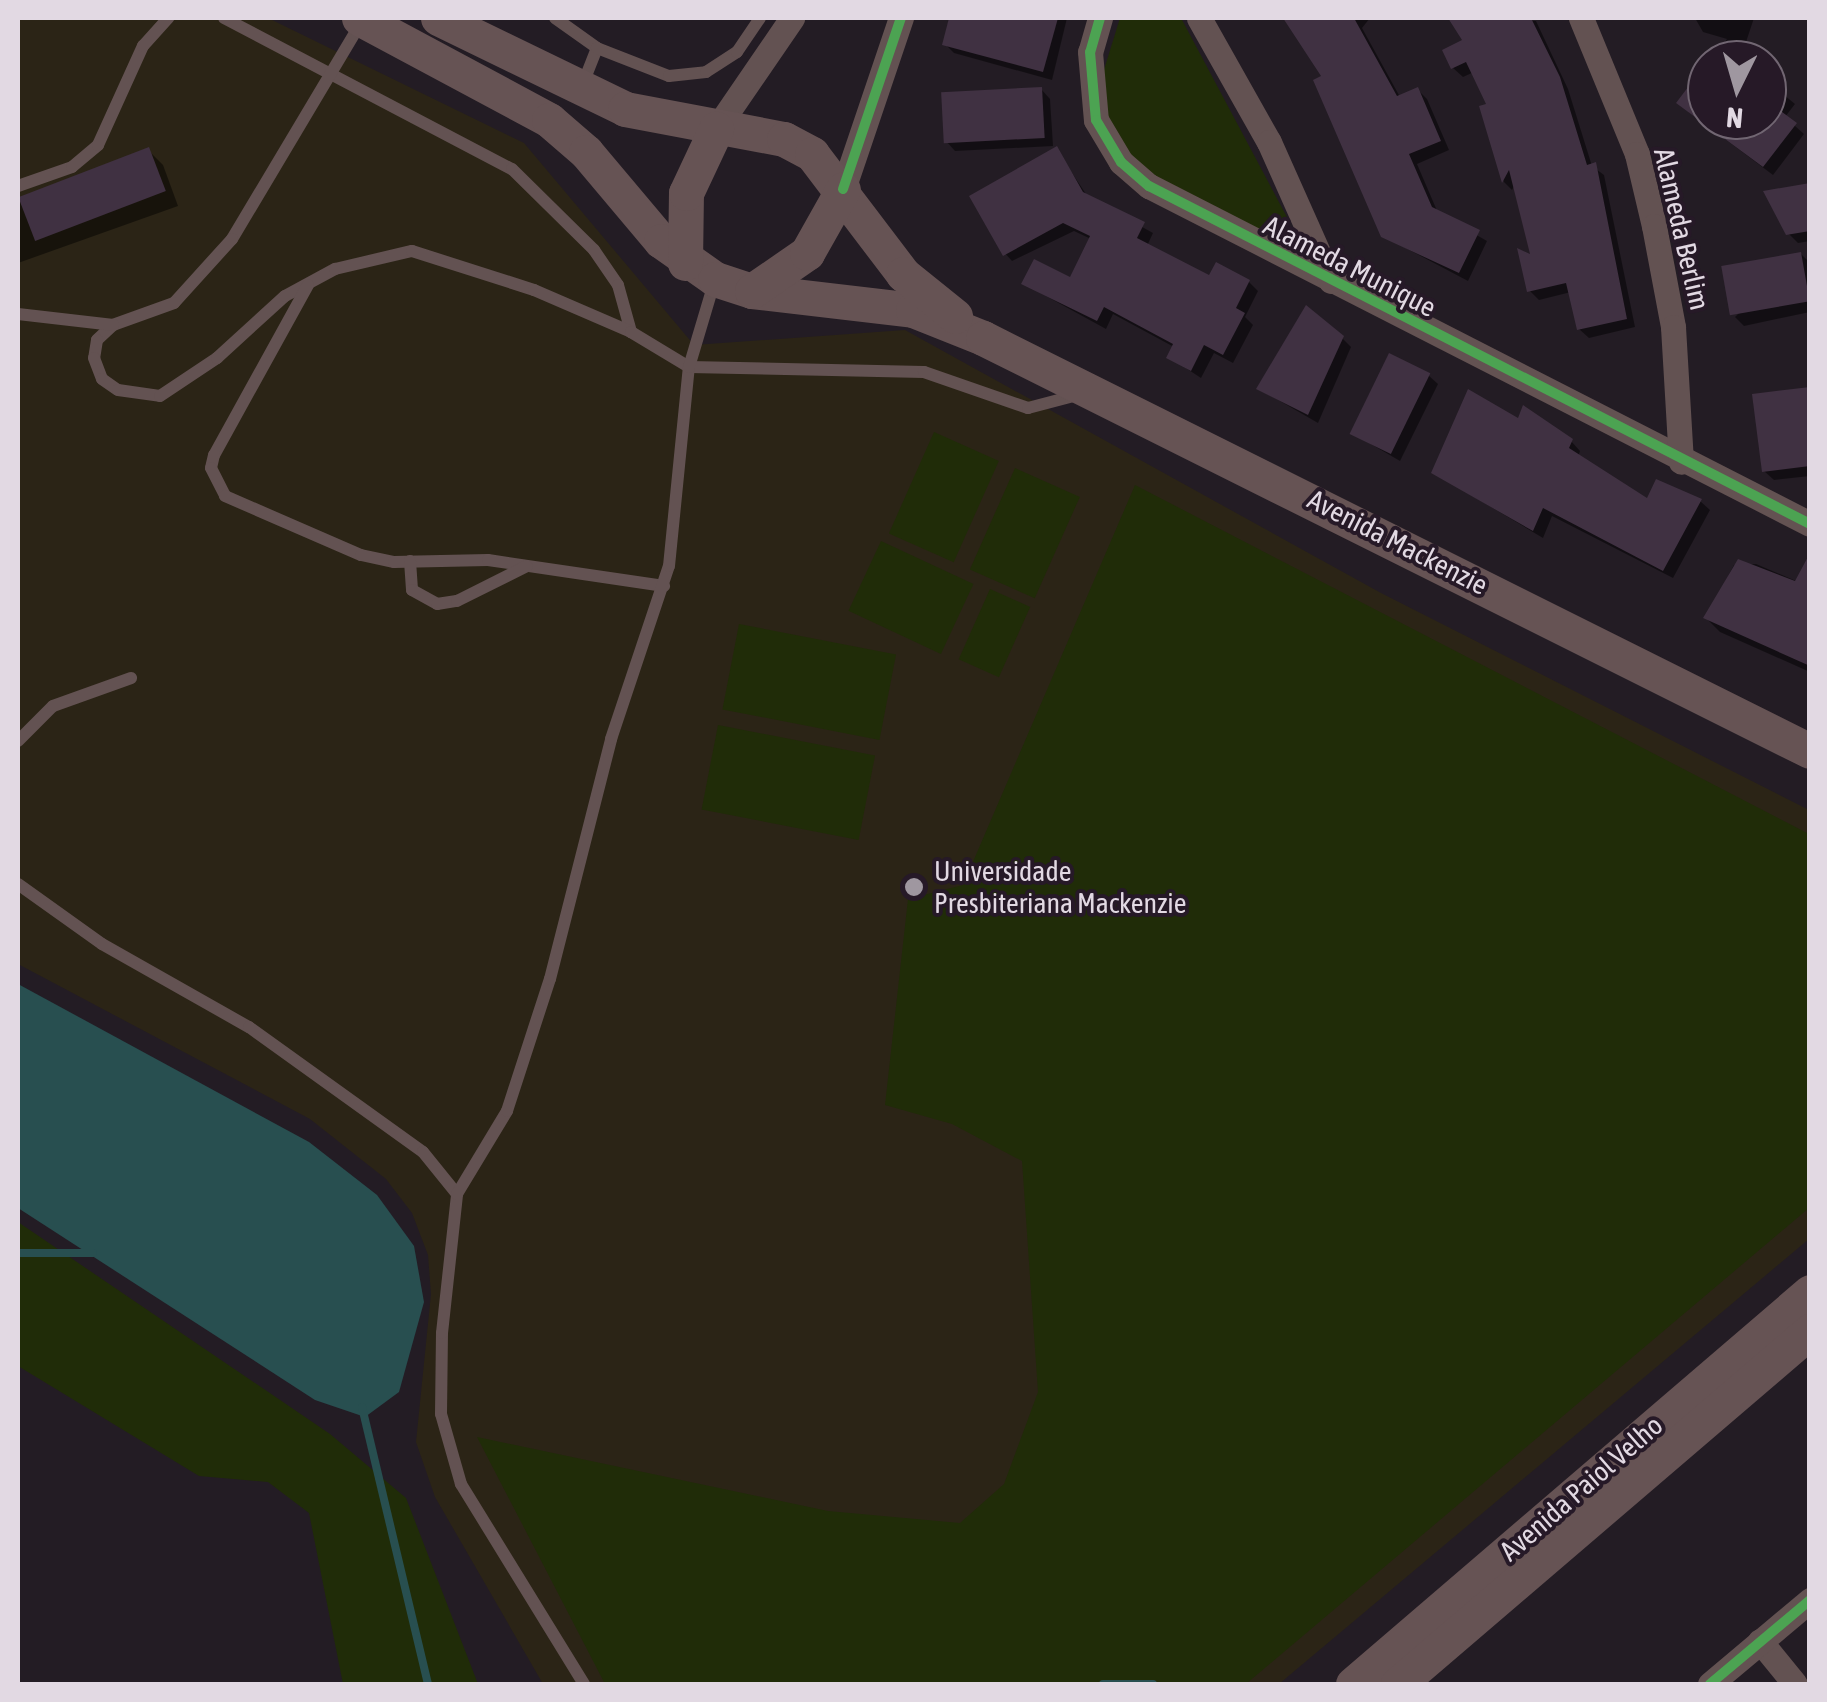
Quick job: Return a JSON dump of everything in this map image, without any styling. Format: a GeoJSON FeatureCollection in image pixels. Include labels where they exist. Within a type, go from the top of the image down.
{"type":"FeatureCollection","features":[{"type":"Feature","properties":{"kind":"main road","name":"Avenida Mackenzie"},"geometry":{"type":"LineString","coordinates":[[361,18],[549,120],[700,271],[752,291],[894,306],[984,338],[1810,751]]}},
{"type":"Feature","properties":{"kind":"main road","name":"Avenida Mackenzie"},"geometry":{"type":"LineString","coordinates":[[438,18],[625,109],[784,139],[812,154],[903,274],[984,338]]}},
{"type":"Feature","properties":{"kind":"main road"},"geometry":{"type":"LineString","coordinates":[[700,271],[686,194],[716,129]]}},
{"type":"Feature","properties":{"kind":"main road"},"geometry":{"type":"LineString","coordinates":[[752,291],[807,254],[843,190]]}},
{"type":"Feature","properties":{"kind":"main road","name":"Avenida Paiol Velho"},"geometry":{"type":"LineString","coordinates":[[1353,1684],[1810,1292]]}},
{"type":"Feature","properties":{"kind":"main road","name":"Avenida Paiol Velho"},"geometry":{"type":"LineString","coordinates":[[1398,1684],[1810,1331]]}},
{"type":"Feature","properties":{"kind":"street"},"geometry":{"type":"LineString","coordinates":[[716,129],[792,18]]}},
{"type":"Feature","properties":{"kind":"street"},"geometry":{"type":"LineString","coordinates":[[843,190],[901,18]]}},
{"type":"Feature","properties":{"kind":"street","name":"Alameda Munique"},"geometry":{"type":"LineString","coordinates":[[1100,18],[1088,89],[1096,120],[1121,162],[1149,186],[1681,462],[1810,524]]}},
{"type":"Feature","properties":{"kind":"street","name":"Alameda Munique"},"geometry":{"type":"LineString","coordinates":[[1199,18],[1269,142],[1331,281]]}},
{"type":"Feature","properties":{"kind":"street","name":"Alameda Berlim"},"geometry":{"type":"LineString","coordinates":[[1581,18],[1637,154],[1654,226],[1673,326],[1681,462]]}},
{"type":"Feature","properties":{"kind":"street"},"geometry":{"type":"LineString","coordinates":[[1710,1684],[1810,1600]]}},
{"type":"Feature","properties":{"kind":"street"},"geometry":{"type":"LineString","coordinates":[[1760,1641],[1795,1684]]}},
{"type":"Feature","properties":{"kind":"lane"},"geometry":{"type":"LineString","coordinates":[[18,186],[72,167],[98,146],[143,46],[168,18]]}},
{"type":"Feature","properties":{"kind":"lane"},"geometry":{"type":"LineString","coordinates":[[224,18],[512,169],[594,250],[618,285],[631,332]]}},
{"type":"Feature","properties":{"kind":"lane"},"geometry":{"type":"LineString","coordinates":[[361,18],[333,77],[232,239],[174,303],[113,325],[97,340],[94,358],[102,379],[139,397],[160,396],[310,282],[334,269],[412,251],[462,263],[631,332],[690,367],[924,372],[1028,408],[1092,390]]}},
{"type":"Feature","properties":{"kind":"lane"},"geometry":{"type":"LineString","coordinates":[[555,18],[597,48],[669,76],[706,72],[736,52],[760,18]]}},
{"type":"Feature","properties":{"kind":"lane"},"geometry":{"type":"LineString","coordinates":[[581,89],[597,48]]}},
{"type":"Feature","properties":{"kind":"lane"},"geometry":{"type":"LineString","coordinates":[[584,1684],[461,1484],[447,1445],[440,1379],[457,1194],[506,1111],[550,978],[611,739],[664,586],[677,526],[700,271]]}},
{"type":"Feature","properties":{"kind":"lane"},"geometry":{"type":"LineString","coordinates":[[310,282],[214,455],[215,483],[225,496],[361,555],[528,566],[664,586]]}},
{"type":"Feature","properties":{"kind":"lane"},"geometry":{"type":"LineString","coordinates":[[18,314],[113,325]]}},
{"type":"Feature","properties":{"kind":"lane"},"geometry":{"type":"LineString","coordinates":[[410,561],[412,590],[437,604],[458,601],[528,566]]}},
{"type":"Feature","properties":{"kind":"lane"},"geometry":{"type":"LineString","coordinates":[[18,741],[53,706],[131,678]]}},
{"type":"Feature","properties":{"kind":"lane"},"geometry":{"type":"LineString","coordinates":[[18,884],[102,944],[250,1026],[423,1152],[457,1194]]}},
{"type":"Feature","properties":{"kind":"shaded area","name":"Universidade Presbiteriana Mackenzie"},"geometry":{"type":"Polygon","coordinates":[[[18,18],[268,18],[524,143],[694,345],[905,330],[1381,593],[1809,810],[1809,1239],[1279,1684],[543,1684],[435,1497],[416,1442],[431,1294],[428,1255],[412,1213],[386,1179],[310,1119],[18,964],[18,18]]]}},
{"type":"Feature","properties":{"kind":"shaded area"},"geometry":{"type":"Polygon","coordinates":[[[1120,18],[1181,18],[1289,221],[1277,242],[1151,177],[1116,139],[1098,89],[1120,18]]]}},
{"type":"Feature","properties":{"kind":"shaded area"},"geometry":{"type":"Polygon","coordinates":[[[934,432],[999,461],[954,562],[889,533],[934,432]]]}},
{"type":"Feature","properties":{"kind":"shaded area"},"geometry":{"type":"Polygon","coordinates":[[[1015,468],[1080,497],[1035,598],[970,569],[1015,468]]]}},
{"type":"Feature","properties":{"kind":"shaded area"},"geometry":{"type":"Polygon","coordinates":[[[1135,485],[1809,834],[1809,1208],[1246,1684],[605,1684],[477,1437],[828,1511],[960,1523],[1004,1484],[1038,1392],[1022,1161],[952,1124],[885,1105],[908,899],[963,885],[1135,485]]]}},
{"type":"Feature","properties":{"kind":"shaded area"},"geometry":{"type":"Polygon","coordinates":[[[881,541],[973,584],[941,654],[848,611],[881,541]]]}},
{"type":"Feature","properties":{"kind":"shaded area"},"geometry":{"type":"Polygon","coordinates":[[[990,589],[1030,607],[999,677],[959,659],[990,589]]]}},
{"type":"Feature","properties":{"kind":"shaded area"},"geometry":{"type":"Polygon","coordinates":[[[739,624],[896,655],[879,740],[722,709],[739,624]]]}},
{"type":"Feature","properties":{"kind":"shaded area"},"geometry":{"type":"Polygon","coordinates":[[[718,725],[875,756],[859,840],[702,809],[718,725]]]}},
{"type":"Feature","properties":{"kind":"shaded area"},"geometry":{"type":"Polygon","coordinates":[[[18,984],[309,1142],[377,1195],[414,1246],[424,1302],[399,1392],[365,1417],[315,1400],[18,1208],[18,984]]]}},
{"type":"Feature","properties":{"kind":"shaded area"},"geometry":{"type":"Polygon","coordinates":[[[18,1222],[330,1434],[406,1498],[478,1684],[343,1684],[309,1513],[268,1482],[199,1476],[18,1366],[18,1222]]]}},
{"type":"Feature","properties":{"kind":"building"},"geometry":{"type":"Polygon","coordinates":[[[949,18],[1058,18],[1043,72],[942,45],[949,18]]]}},
{"type":"Feature","properties":{"kind":"building"},"geometry":{"type":"Polygon","coordinates":[[[1283,18],[1354,18],[1397,96],[1418,87],[1441,141],[1409,154],[1432,207],[1480,230],[1459,273],[1381,237],[1313,80],[1321,76],[1283,18]]]}},
{"type":"Feature","properties":{"kind":"building"},"geometry":{"type":"Polygon","coordinates":[[[1448,18],[1531,18],[1560,77],[1587,165],[1596,162],[1627,319],[1577,330],[1566,283],[1527,292],[1517,248],[1530,254],[1509,170],[1502,183],[1479,106],[1486,104],[1466,62],[1451,69],[1442,50],[1462,40],[1448,18]]]}},
{"type":"Feature","properties":{"kind":"building"},"geometry":{"type":"Polygon","coordinates":[[[1042,87],[1045,138],[944,143],[941,92],[1042,87]]]}},
{"type":"Feature","properties":{"kind":"building"},"geometry":{"type":"Polygon","coordinates":[[[1687,88],[1687,111],[1676,103],[1687,88]]]}},
{"type":"Feature","properties":{"kind":"building"},"geometry":{"type":"Polygon","coordinates":[[[1787,116],[1797,123],[1787,136],[1787,116]]]}},
{"type":"Feature","properties":{"kind":"building"},"geometry":{"type":"Polygon","coordinates":[[[1726,140],[1784,140],[1763,167],[1726,140]]]}},
{"type":"Feature","properties":{"kind":"building"},"geometry":{"type":"Polygon","coordinates":[[[1057,146],[1083,192],[1145,222],[1137,238],[1209,275],[1216,262],[1250,280],[1236,308],[1245,313],[1223,355],[1204,345],[1191,371],[1166,358],[1173,344],[1104,307],[1097,321],[1021,284],[1034,259],[1070,277],[1090,236],[1063,223],[1003,256],[969,196],[1057,146]]]}},
{"type":"Feature","properties":{"kind":"building"},"geometry":{"type":"Polygon","coordinates":[[[149,147],[166,191],[35,241],[18,197],[149,147]]]}},
{"type":"Feature","properties":{"kind":"building"},"geometry":{"type":"Polygon","coordinates":[[[1810,183],[1810,231],[1786,235],[1763,191],[1810,183]]]}},
{"type":"Feature","properties":{"kind":"building"},"geometry":{"type":"Polygon","coordinates":[[[1801,252],[1810,301],[1730,315],[1721,266],[1801,252]]]}},
{"type":"Feature","properties":{"kind":"building"},"geometry":{"type":"Polygon","coordinates":[[[1306,305],[1344,336],[1308,415],[1256,389],[1306,305]]]}},
{"type":"Feature","properties":{"kind":"building"},"geometry":{"type":"Polygon","coordinates":[[[1389,353],[1430,373],[1391,454],[1350,434],[1389,353]]]}},
{"type":"Feature","properties":{"kind":"building"},"geometry":{"type":"Polygon","coordinates":[[[1810,387],[1810,466],[1762,472],[1752,394],[1810,387]]]}},
{"type":"Feature","properties":{"kind":"building"},"geometry":{"type":"Polygon","coordinates":[[[1468,389],[1518,418],[1523,405],[1573,439],[1569,448],[1647,498],[1656,479],[1702,499],[1663,571],[1543,508],[1533,531],[1431,473],[1468,389]]]}},
{"type":"Feature","properties":{"kind":"building"},"geometry":{"type":"Polygon","coordinates":[[[1810,553],[1810,666],[1703,618],[1738,559],[1795,581],[1810,553]]]}},
{"type":"Feature","properties":{"kind":"waterway"},"geometry":{"type":"LineString","coordinates":[[18,1253],[93,1253]]}},
{"type":"Feature","properties":{"kind":"waterway"},"geometry":{"type":"LineString","coordinates":[[362,1407],[428,1684]]}},
{"type":"Feature","properties":{"kind":"waterway"},"geometry":{"type":"LineString","coordinates":[[1103,1684],[1153,1684]]}},
{"type":"Feature","properties":{"kind":"cycle path"},"geometry":{"type":"LineString","coordinates":[[843,189],[901,18]]}},
{"type":"Feature","properties":{"kind":"cycle path"},"geometry":{"type":"LineString","coordinates":[[1100,18],[1090,52],[1096,120],[1121,162],[1149,186],[1810,524]]}},
{"type":"Feature","properties":{"kind":"cycle path"},"geometry":{"type":"LineString","coordinates":[[1710,1684],[1810,1600]]}},
{"type":"Feature","properties":{"kind":"place","name":"Universidade Presbiteriana Mackenzie"},"geometry":{"type":"Point","coordinates":[914,887]}}]}
